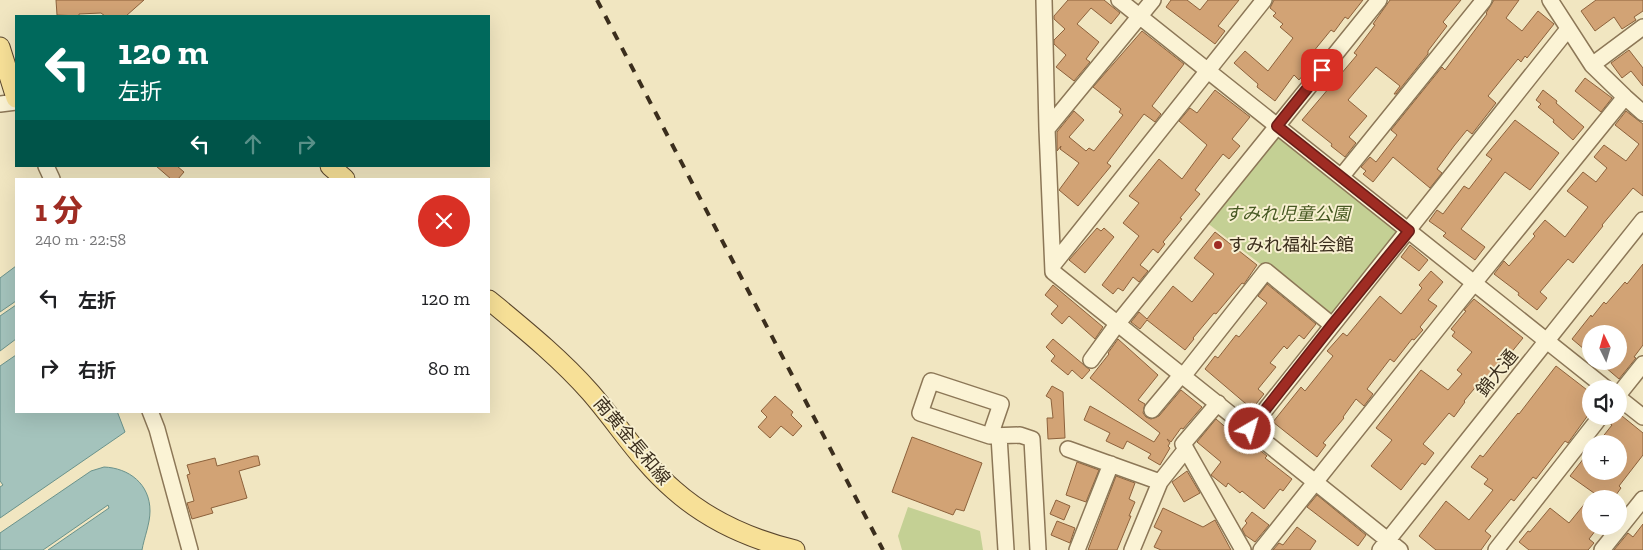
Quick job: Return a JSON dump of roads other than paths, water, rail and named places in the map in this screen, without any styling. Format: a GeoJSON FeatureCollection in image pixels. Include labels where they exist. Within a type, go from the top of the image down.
{"type":"FeatureCollection","features":[{"type":"Feature","properties":{"kind":"main road"},"geometry":{"type":"LineString","coordinates":[[0,47],[15,97]]}},
{"type":"Feature","properties":{"kind":"main road"},"geometry":{"type":"LineString","coordinates":[[331,167],[343,178]]}},
{"type":"Feature","properties":{"kind":"main road","name":"南黄金長和線"},"geometry":{"type":"LineString","coordinates":[[490,301],[549,351],[590,392],[650,466],[674,490],[708,517],[728,527],[766,543],[796,550]]}},
{"type":"Feature","properties":{"kind":"street"},"geometry":{"type":"LineString","coordinates":[[1044,0],[1047,129],[1054,272],[1316,481],[1384,545],[1400,550]]}},
{"type":"Feature","properties":{"kind":"street"},"geometry":{"type":"LineString","coordinates":[[1119,0],[1596,380]]}},
{"type":"Feature","properties":{"kind":"street"},"geometry":{"type":"LineString","coordinates":[[1047,129],[1153,0]]}},
{"type":"Feature","properties":{"kind":"street"},"geometry":{"type":"LineString","coordinates":[[1053,265],[1264,0]]}},
{"type":"Feature","properties":{"kind":"street"},"geometry":{"type":"LineString","coordinates":[[1091,360],[1118,323],[1378,0]]}},
{"type":"Feature","properties":{"kind":"street"},"geometry":{"type":"LineString","coordinates":[[1341,178],[1484,0]]}},
{"type":"Feature","properties":{"kind":"street"},"geometry":{"type":"LineString","coordinates":[[1550,0],[1592,66],[1643,113]]}},
{"type":"Feature","properties":{"kind":"street"},"geometry":{"type":"LineString","coordinates":[[1592,66],[1643,27]]}},
{"type":"Feature","properties":{"kind":"street"},"geometry":{"type":"LineString","coordinates":[[1250,429],[1568,29]]}},
{"type":"Feature","properties":{"kind":"street"},"geometry":{"type":"LineString","coordinates":[[1261,550],[1624,97]]}},
{"type":"Feature","properties":{"kind":"street"},"geometry":{"type":"LineString","coordinates":[[0,104],[15,100]]}},
{"type":"Feature","properties":{"kind":"street","name":"錦大通"},"geometry":{"type":"LineString","coordinates":[[1384,545],[1643,220]]}},
{"type":"Feature","properties":{"kind":"street"},"geometry":{"type":"LineString","coordinates":[[1152,410],[1266,271],[1332,325]]}},
{"type":"Feature","properties":{"kind":"street"},"geometry":{"type":"LineString","coordinates":[[1627,385],[1643,364]]}},
{"type":"Feature","properties":{"kind":"street"},"geometry":{"type":"LineString","coordinates":[[1006,550],[995,436],[1001,404],[931,381],[920,413],[995,436],[1020,435],[1032,439],[1038,550]]}},
{"type":"Feature","properties":{"kind":"street"},"geometry":{"type":"LineString","coordinates":[[1218,403],[1183,444],[1243,550]]}},
{"type":"Feature","properties":{"kind":"street"},"geometry":{"type":"LineString","coordinates":[[1627,403],[1643,417]]}},
{"type":"Feature","properties":{"kind":"street"},"geometry":{"type":"LineString","coordinates":[[151,413],[157,429],[190,550]]}},
{"type":"Feature","properties":{"kind":"street"},"geometry":{"type":"LineString","coordinates":[[1496,550],[1594,425]]}},
{"type":"Feature","properties":{"kind":"street"},"geometry":{"type":"LineString","coordinates":[[1068,448],[1160,482]]}},
{"type":"Feature","properties":{"kind":"street"},"geometry":{"type":"LineString","coordinates":[[1132,550],[1160,482],[1186,450]]}},
{"type":"Feature","properties":{"kind":"street"},"geometry":{"type":"LineString","coordinates":[[1077,550],[1111,464]]}},
{"type":"Feature","properties":{"kind":"street"},"geometry":{"type":"LineString","coordinates":[[1602,550],[1643,499]]}},
{"type":"Feature","properties":{"kind":"water"},"geometry":{"type":"Polygon","coordinates":[[[15,267],[15,302],[0,312],[0,278],[15,267]]]}},
{"type":"Feature","properties":{"kind":"water"},"geometry":{"type":"Polygon","coordinates":[[[15,306],[15,340],[0,351],[0,316],[15,306]]]}},
{"type":"Feature","properties":{"kind":"water"},"geometry":{"type":"Polygon","coordinates":[[[15,356],[15,413],[118,413],[125,432],[0,518],[0,487],[3,485],[0,481],[0,366],[15,356]]]}},
{"type":"Feature","properties":{"kind":"water"},"geometry":{"type":"Polygon","coordinates":[[[104,467],[122,470],[130,474],[142,485],[146,493],[149,501],[150,516],[142,550],[48,550],[109,508],[108,505],[43,550],[0,550],[0,533],[91,471],[104,467]]]}},
{"type":"Feature","properties":{"kind":"railway"},"geometry":{"type":"LineString","coordinates":[[597,0],[883,550]]}},
{"type":"Feature","properties":{"kind":"place","name":"すみれ福祉会館"},"geometry":{"type":"Point","coordinates":[1218,245]}},
{"type":"Feature","properties":{"kind":"park label","name":"すみれ児童公園"},"geometry":{"type":"Point","coordinates":[1287,214]}}]}
